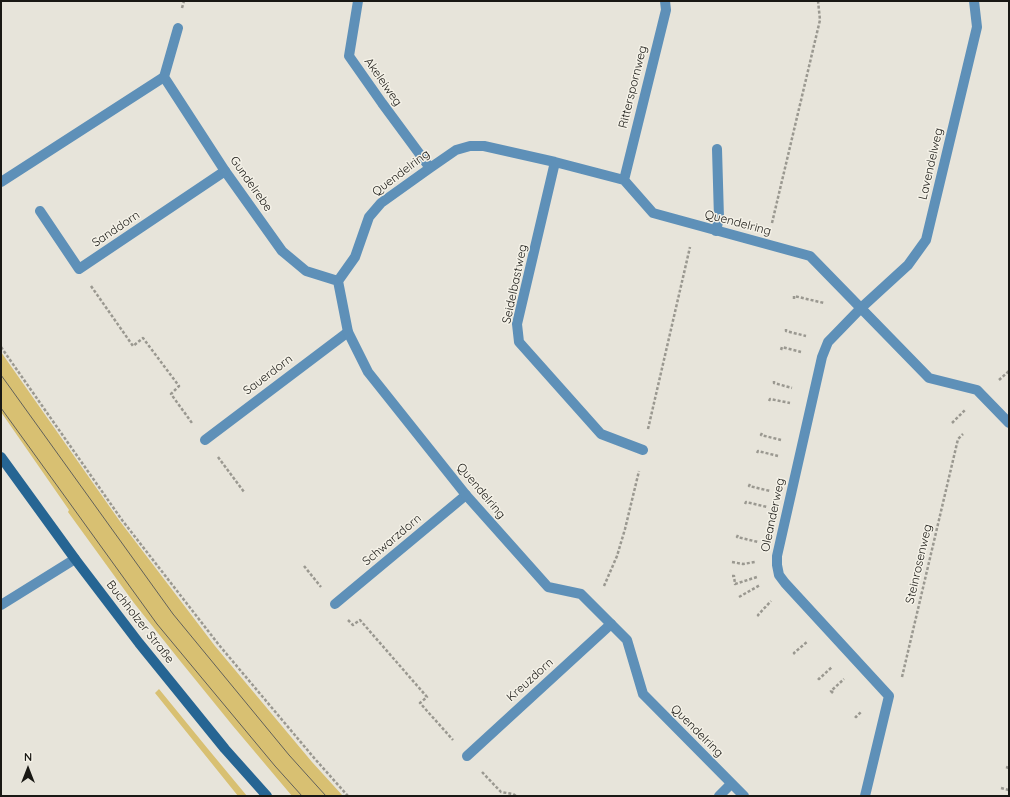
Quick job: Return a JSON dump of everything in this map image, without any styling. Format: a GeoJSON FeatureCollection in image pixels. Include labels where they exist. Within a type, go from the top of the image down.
{"type":"FeatureCollection","features":[{"type":"Feature","properties":{"kind":"main road","name":"Buchholzer Straße"},"geometry":{"type":"LineString","coordinates":[[1,457],[75,559],[139,642],[220,743],[266,796]]}},
{"type":"Feature","properties":{"kind":"street","name":"Akeleiweg"},"geometry":{"type":"LineString","coordinates":[[358,1],[349,56],[430,168]]}},
{"type":"Feature","properties":{"kind":"street","name":"Ritterspornweg"},"geometry":{"type":"LineString","coordinates":[[624,180],[666,10],[665,1]]}},
{"type":"Feature","properties":{"kind":"street","name":"Lavendelweg"},"geometry":{"type":"LineString","coordinates":[[861,308],[908,265],[926,240],[977,27],[974,1]]}},
{"type":"Feature","properties":{"kind":"street"},"geometry":{"type":"LineString","coordinates":[[1,182],[164,77],[178,28]]}},
{"type":"Feature","properties":{"kind":"street","name":"Gundelrebe"},"geometry":{"type":"LineString","coordinates":[[164,77],[225,171],[282,251],[306,271],[338,281]]}},
{"type":"Feature","properties":{"kind":"street","name":"Quendelring"},"geometry":{"type":"LineString","coordinates":[[744,796],[643,694],[627,640],[581,594],[548,587],[466,495],[368,372],[348,332],[338,281],[356,257],[369,217],[381,203],[430,168],[456,150],[470,146],[484,146],[555,162],[624,180],[653,213],[810,256],[929,378],[977,390],[1009,422]]}},
{"type":"Feature","properties":{"kind":"street"},"geometry":{"type":"LineString","coordinates":[[716,230],[719,218],[717,149]]}},
{"type":"Feature","properties":{"kind":"street","name":"Seidelbastweg"},"geometry":{"type":"LineString","coordinates":[[555,162],[517,324],[519,342],[601,434],[643,450]]}},
{"type":"Feature","properties":{"kind":"street","name":"Sanddorn"},"geometry":{"type":"LineString","coordinates":[[79,269],[225,171]]}},
{"type":"Feature","properties":{"kind":"street"},"geometry":{"type":"LineString","coordinates":[[40,211],[79,269]]}},
{"type":"Feature","properties":{"kind":"street","name":"Oleanderweg"},"geometry":{"type":"LineString","coordinates":[[861,308],[828,342],[822,357],[776,556],[776,565],[780,575],[788,586],[888,696]]}},
{"type":"Feature","properties":{"kind":"street","name":"Sauerdorn"},"geometry":{"type":"LineString","coordinates":[[205,440],[348,332]]}},
{"type":"Feature","properties":{"kind":"street","name":"Schwarzdorn"},"geometry":{"type":"LineString","coordinates":[[335,604],[466,495]]}},
{"type":"Feature","properties":{"kind":"street"},"geometry":{"type":"LineString","coordinates":[[1,605],[75,559]]}},
{"type":"Feature","properties":{"kind":"street","name":"Kreuzdorn"},"geometry":{"type":"LineString","coordinates":[[467,756],[611,624]]}},
{"type":"Feature","properties":{"kind":"street"},"geometry":{"type":"LineString","coordinates":[[865,796],[888,696]]}},
{"type":"Feature","properties":{"kind":"street"},"geometry":{"type":"LineString","coordinates":[[719,796],[731,784]]}},
{"type":"Feature","properties":{"kind":"path"},"geometry":{"type":"LineString","coordinates":[[767,244],[820,20],[818,1]]}},
{"type":"Feature","properties":{"kind":"path"},"geometry":{"type":"LineString","coordinates":[[595,608],[619,549],[625,529],[695,225]]}},
{"type":"Feature","properties":{"kind":"path"},"geometry":{"type":"LineString","coordinates":[[79,269],[132,346],[143,338],[179,386],[171,394],[244,492]]}},
{"type":"Feature","properties":{"kind":"path"},"geometry":{"type":"LineString","coordinates":[[1,347],[122,520],[219,645],[348,796]]}},
{"type":"Feature","properties":{"kind":"path","name":"Steinrosenweg"},"geometry":{"type":"LineString","coordinates":[[888,696],[901,682],[958,439],[963,434]]}},
{"type":"Feature","properties":{"kind":"path"},"geometry":{"type":"LineString","coordinates":[[304,566],[353,625],[360,620],[427,698],[420,703],[467,756],[501,792],[516,796]]}},
{"type":"Feature","properties":{"kind":"path"},"geometry":{"type":"LineString","coordinates":[[732,576],[734,576],[735,584],[778,570]]}},
{"type":"Feature","properties":{"kind":"path"},"geometry":{"type":"LineString","coordinates":[[1001,788],[1009,790]]}},
{"type":"Feature","properties":{"kind":"shaded area"},"geometry":{"type":"Polygon","coordinates":[[[1,352],[119,520],[215,646],[312,762],[343,796],[292,796],[233,726],[134,603],[68,512],[69,510],[1,412],[1,352]]]}},
{"type":"Feature","properties":{"kind":"shaded area"},"geometry":{"type":"Polygon","coordinates":[[[159,689],[247,796],[238,796],[155,693],[159,689]]]}},
{"type":"Feature","properties":{"kind":"tram line"},"geometry":{"type":"LineString","coordinates":[[1,375],[173,614],[289,755],[326,796]]}},
{"type":"Feature","properties":{"kind":"tram line"},"geometry":{"type":"LineString","coordinates":[[1,408],[157,624],[275,766],[302,796]]}}]}
